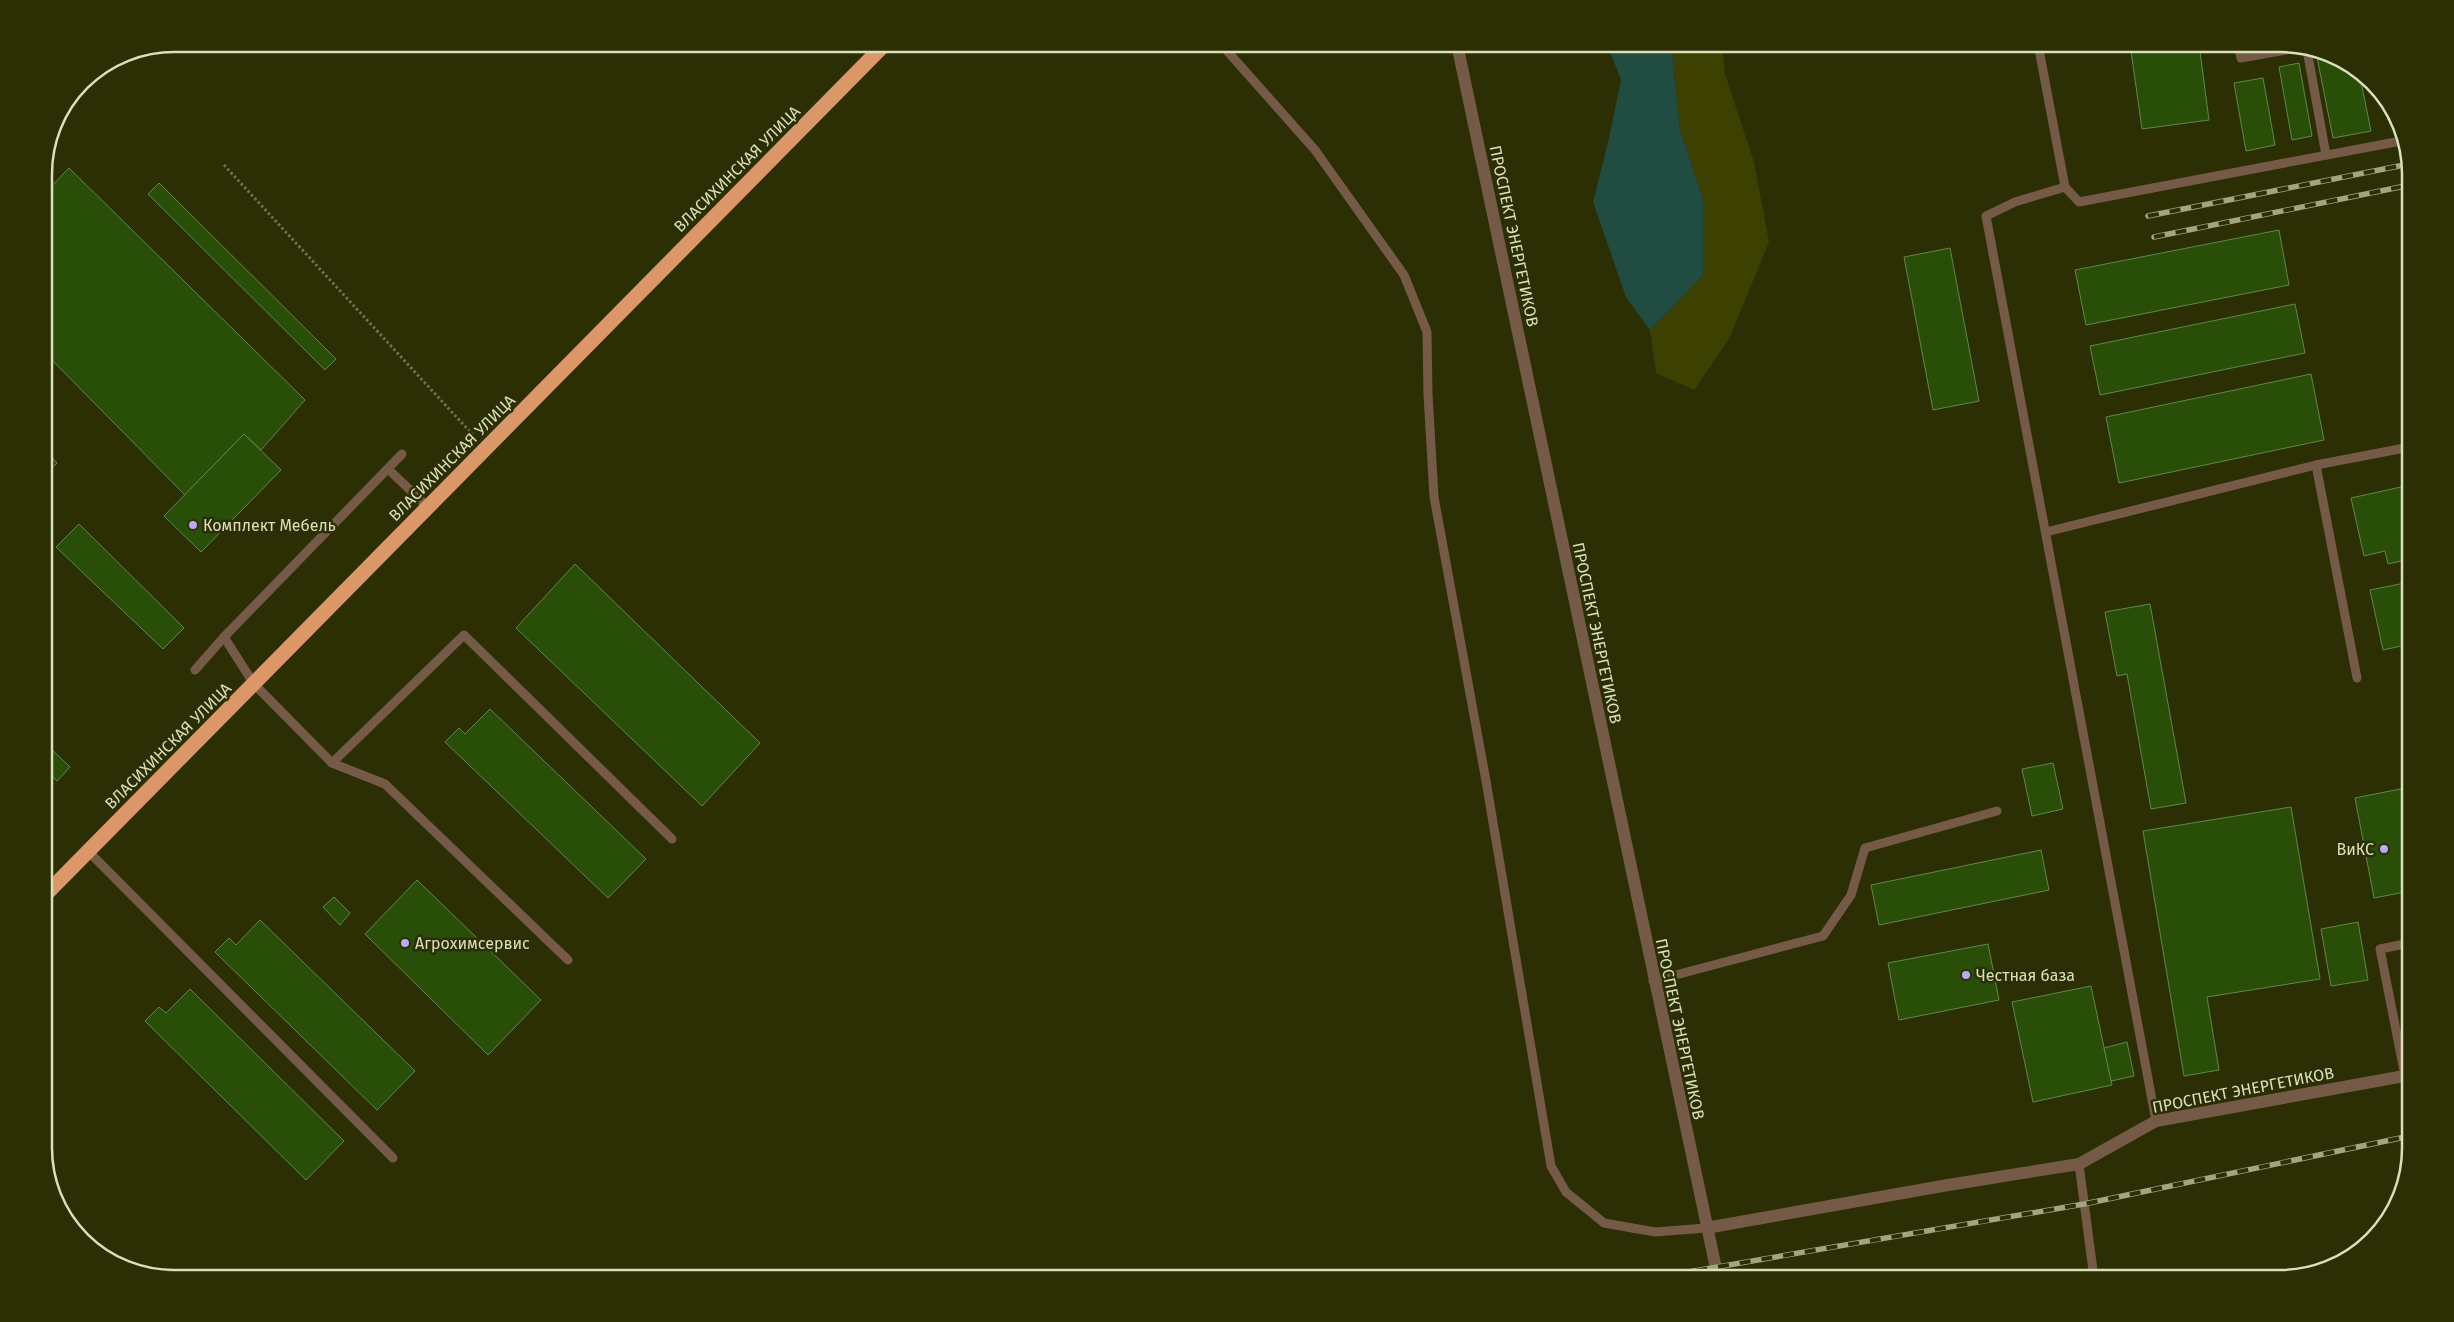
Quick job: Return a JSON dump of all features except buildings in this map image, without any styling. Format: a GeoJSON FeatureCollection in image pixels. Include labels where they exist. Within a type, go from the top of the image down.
{"type":"FeatureCollection","features":[{"type":"Feature","properties":{"kind":"highway","name":"ВЛАСИХИНСКАЯ УЛИЦА"},"geometry":{"type":"LineString","coordinates":[[53,887],[876,53]]}},
{"type":"Feature","properties":{"kind":"street","name":"ПРОСПЕКТ ЭНЕРГЕТИКОВ"},"geometry":{"type":"LineString","coordinates":[[1459,53],[1653,981],[1716,1270]]}},
{"type":"Feature","properties":{"kind":"street","name":"ПРОСПЕКТ ЭНЕРГЕТИКОВ"},"geometry":{"type":"LineString","coordinates":[[1706,1228],[2079,1164],[2156,1121],[2402,1076]]}},
{"type":"Feature","properties":{"kind":"lane"},"geometry":{"type":"LineString","coordinates":[[1229,53],[1315,150],[1404,275],[1427,332],[1428,395],[1434,497],[1486,780],[1551,1166],[1566,1192],[1604,1223],[1655,1232],[1706,1228]]}},
{"type":"Feature","properties":{"kind":"lane"},"geometry":{"type":"LineString","coordinates":[[2040,53],[2064,187],[2079,202],[2397,141]]}},
{"type":"Feature","properties":{"kind":"lane"},"geometry":{"type":"LineString","coordinates":[[2240,53],[2241,58],[2270,53]]}},
{"type":"Feature","properties":{"kind":"lane"},"geometry":{"type":"LineString","coordinates":[[2307,56],[2326,155]]}},
{"type":"Feature","properties":{"kind":"lane"},"geometry":{"type":"LineString","coordinates":[[2064,187],[2014,202],[1986,216],[2156,1121]]}},
{"type":"Feature","properties":{"kind":"lane"},"geometry":{"type":"LineString","coordinates":[[2046,532],[2316,466],[2401,449]]}},
{"type":"Feature","properties":{"kind":"lane"},"geometry":{"type":"LineString","coordinates":[[195,670],[224,637],[402,454]]}},
{"type":"Feature","properties":{"kind":"lane"},"geometry":{"type":"LineString","coordinates":[[2316,466],[2357,678]]}},
{"type":"Feature","properties":{"kind":"lane"},"geometry":{"type":"LineString","coordinates":[[388,469],[428,507]]}},
{"type":"Feature","properties":{"kind":"lane"},"geometry":{"type":"LineString","coordinates":[[332,763],[464,635],[672,839]]}},
{"type":"Feature","properties":{"kind":"lane"},"geometry":{"type":"LineString","coordinates":[[224,637],[254,684],[332,763],[385,784],[568,960]]}},
{"type":"Feature","properties":{"kind":"lane"},"geometry":{"type":"LineString","coordinates":[[1653,981],[1822,936],[1851,895],[1865,848],[1997,811]]}},
{"type":"Feature","properties":{"kind":"lane"},"geometry":{"type":"LineString","coordinates":[[88,851],[393,1158]]}},
{"type":"Feature","properties":{"kind":"lane"},"geometry":{"type":"LineString","coordinates":[[2402,944],[2380,948],[2402,1047]]}},
{"type":"Feature","properties":{"kind":"lane"},"geometry":{"type":"LineString","coordinates":[[2079,1164],[2093,1270]]}},
{"type":"Feature","properties":{"kind":"path"},"geometry":{"type":"LineString","coordinates":[[224,165],[486,449]]}},
{"type":"Feature","properties":{"kind":"green space"},"geometry":{"type":"Polygon","coordinates":[[[1672,53],[1723,53],[1725,74],[1754,162],[1769,242],[1729,339],[1694,390],[1656,373],[1650,330],[1703,275],[1703,200],[1680,129],[1672,53]]]}},
{"type":"Feature","properties":{"kind":"water"},"geometry":{"type":"Polygon","coordinates":[[[1610,53],[1672,53],[1680,129],[1703,200],[1703,275],[1650,330],[1626,297],[1593,202],[1621,80],[1610,53]]]}},
{"type":"Feature","properties":{"kind":"railway"},"geometry":{"type":"LineString","coordinates":[[2148,216],[2401,166]]}},
{"type":"Feature","properties":{"kind":"railway"},"geometry":{"type":"LineString","coordinates":[[2154,237],[2401,187]]}},
{"type":"Feature","properties":{"kind":"railway"},"geometry":{"type":"LineString","coordinates":[[1700,1270],[2084,1204],[2402,1138]]}},
{"type":"Feature","properties":{"kind":"place","name":"Комплект Мебель"},"geometry":{"type":"Point","coordinates":[193,525]}},
{"type":"Feature","properties":{"kind":"place","name":"ВиКС"},"geometry":{"type":"Point","coordinates":[2384,849]}},
{"type":"Feature","properties":{"kind":"place","name":"Агрохимсервис"},"geometry":{"type":"Point","coordinates":[405,943]}},
{"type":"Feature","properties":{"kind":"place","name":"Честная база"},"geometry":{"type":"Point","coordinates":[1966,975]}}]}
